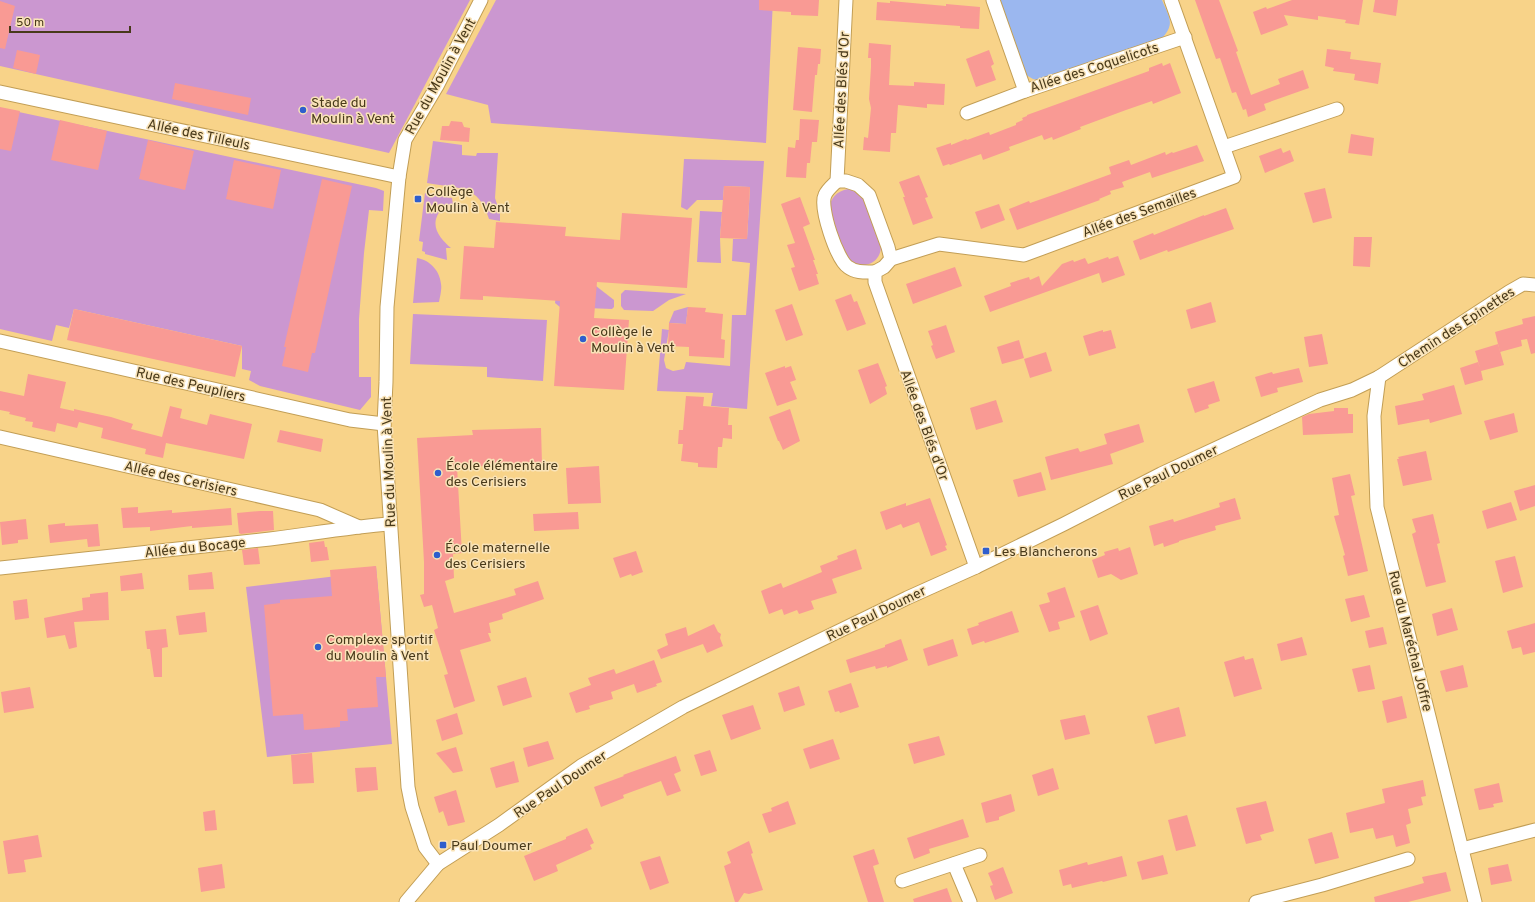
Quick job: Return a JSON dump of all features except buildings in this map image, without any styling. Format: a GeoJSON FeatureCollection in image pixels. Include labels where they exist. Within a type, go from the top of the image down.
{"type":"FeatureCollection","features":[{"type":"Feature","properties":{"kind":"street","name":"Rue du Moulin à Vent"},"geometry":{"type":"LineString","coordinates":[[438,864],[426,847],[412,807],[408,787],[384,424],[387,307],[399,177],[405,140],[437,86],[481,0]]}},
{"type":"Feature","properties":{"kind":"street","name":"Allée des Blés d'Or"},"geometry":{"type":"LineString","coordinates":[[837,181],[846,0]]}},
{"type":"Feature","properties":{"kind":"street","name":"Allée des Coquelicots"},"geometry":{"type":"LineString","coordinates":[[993,0],[1025,92],[1185,37]]}},
{"type":"Feature","properties":{"kind":"street","name":"Allée des Semailles"},"geometry":{"type":"LineString","coordinates":[[875,277],[891,259],[939,244],[1024,255],[1234,177],[1171,0]]}},
{"type":"Feature","properties":{"kind":"street","name":"Allée des Tilleuls"},"geometry":{"type":"LineString","coordinates":[[0,92],[399,177]]}},
{"type":"Feature","properties":{"kind":"street"},"geometry":{"type":"LineString","coordinates":[[967,113],[1025,92]]}},
{"type":"Feature","properties":{"kind":"street"},"geometry":{"type":"LineString","coordinates":[[1224,147],[1337,109]]}},
{"type":"Feature","properties":{"kind":"street"},"geometry":{"type":"LineString","coordinates":[[875,277],[860,273],[847,267],[837,253],[823,207],[824,195],[837,181],[846,181],[858,185],[869,195],[891,259]]}},
{"type":"Feature","properties":{"kind":"street","name":"Allée des Blés d'Or"},"geometry":{"type":"LineString","coordinates":[[875,277],[976,567]]}},
{"type":"Feature","properties":{"kind":"street","name":"Chemin des Epinettes"},"geometry":{"type":"LineString","coordinates":[[1379,377],[1509,292],[1523,284],[1535,285]]}},
{"type":"Feature","properties":{"kind":"street","name":"Rue des Peupliers"},"geometry":{"type":"LineString","coordinates":[[0,341],[350,420],[384,424]]}},
{"type":"Feature","properties":{"kind":"street","name":"Rue Paul Doumer"},"geometry":{"type":"LineString","coordinates":[[406,902],[438,864],[499,825],[581,766],[683,707],[907,598],[976,567],[1161,474],[1320,400],[1352,390],[1379,377]]}},
{"type":"Feature","properties":{"kind":"street","name":"Rue du Maréchal Joffre"},"geometry":{"type":"LineString","coordinates":[[1379,377],[1374,416],[1377,507],[1475,902]]}},
{"type":"Feature","properties":{"kind":"street","name":"Allée des Cerisiers"},"geometry":{"type":"LineString","coordinates":[[0,437],[320,510],[359,527]]}},
{"type":"Feature","properties":{"kind":"street","name":"Allée du Bocage"},"geometry":{"type":"LineString","coordinates":[[0,568],[315,534],[390,524]]}},
{"type":"Feature","properties":{"kind":"street"},"geometry":{"type":"LineString","coordinates":[[1462,849],[1535,830]]}},
{"type":"Feature","properties":{"kind":"street"},"geometry":{"type":"LineString","coordinates":[[902,881],[980,855]]}},
{"type":"Feature","properties":{"kind":"street"},"geometry":{"type":"LineString","coordinates":[[1256,902],[1322,885],[1408,859]]}},
{"type":"Feature","properties":{"kind":"street"},"geometry":{"type":"LineString","coordinates":[[954,864],[970,902]]}},
{"type":"Feature","properties":{"kind":"shaded area","name":"Stade du Moulin à Vent"},"geometry":{"type":"Polygon","coordinates":[[[0,0],[470,0],[389,153],[0,66],[0,0]]]}},
{"type":"Feature","properties":{"kind":"shaded area"},"geometry":{"type":"Polygon","coordinates":[[[496,0],[773,0],[766,143],[491,123],[488,105],[446,94],[496,0]]]}},
{"type":"Feature","properties":{"kind":"shaded area"},"geometry":{"type":"Polygon","coordinates":[[[0,108],[376,188],[384,191],[383,211],[369,210],[359,319],[359,377],[371,377],[371,397],[360,410],[260,386],[249,380],[251,371],[242,369],[242,346],[74,309],[69,328],[56,325],[52,341],[0,329],[0,108]]]}},
{"type":"Feature","properties":{"kind":"shaded area"},"geometry":{"type":"Polygon","coordinates":[[[433,141],[462,145],[462,155],[476,156],[477,153],[498,153],[495,198],[500,213],[500,221],[489,219],[485,208],[479,199],[466,190],[427,183],[433,141]]]}},
{"type":"Feature","properties":{"kind":"shaded area"},"geometry":{"type":"Polygon","coordinates":[[[684,159],[764,161],[747,409],[711,406],[713,393],[657,391],[662,329],[669,330],[664,360],[666,368],[673,371],[684,369],[686,362],[730,366],[732,315],[746,315],[750,263],[732,261],[733,239],[747,239],[750,187],[724,186],[723,200],[697,200],[687,210],[681,207],[684,159]]]}},
{"type":"Feature","properties":{"kind":"shaded area"},"geometry":{"type":"Polygon","coordinates":[[[848,189],[859,193],[862,196],[879,236],[881,247],[880,254],[877,259],[867,265],[856,264],[850,261],[846,256],[829,210],[831,202],[837,193],[848,189]]]}},
{"type":"Feature","properties":{"kind":"shaded area"},"geometry":{"type":"Polygon","coordinates":[[[425,193],[452,198],[453,204],[442,207],[435,223],[437,232],[451,248],[446,248],[447,260],[425,254],[425,252],[422,251],[423,242],[419,241],[425,193]]]}},
{"type":"Feature","properties":{"kind":"shaded area"},"geometry":{"type":"Polygon","coordinates":[[[700,211],[722,212],[720,238],[721,263],[697,262],[700,211]]]}},
{"type":"Feature","properties":{"kind":"shaded area"},"geometry":{"type":"Polygon","coordinates":[[[417,258],[426,261],[434,267],[439,275],[441,293],[439,302],[413,303],[417,258]]]}},
{"type":"Feature","properties":{"kind":"shaded area"},"geometry":{"type":"Polygon","coordinates":[[[557,285],[596,286],[614,300],[614,307],[612,309],[560,307],[555,303],[557,285]]]}},
{"type":"Feature","properties":{"kind":"shaded area"},"geometry":{"type":"Polygon","coordinates":[[[625,290],[686,294],[669,300],[653,311],[624,310],[621,306],[621,294],[625,290]]]}},
{"type":"Feature","properties":{"kind":"shaded area"},"geometry":{"type":"Polygon","coordinates":[[[688,307],[686,324],[669,323],[674,311],[688,307]]]}},
{"type":"Feature","properties":{"kind":"shaded area"},"geometry":{"type":"Polygon","coordinates":[[[413,314],[547,320],[543,381],[487,377],[487,367],[410,364],[413,314]]]}},
{"type":"Feature","properties":{"kind":"shaded area","name":"Complexe sportif du Moulin à Vent"},"geometry":{"type":"Polygon","coordinates":[[[376,566],[392,744],[267,757],[246,587],[337,576],[376,566]]]}},
{"type":"Feature","properties":{"kind":"water"},"geometry":{"type":"Polygon","coordinates":[[[999,0],[1162,0],[1169,16],[1170,25],[1166,34],[1161,39],[1041,81],[1026,75],[1010,27],[999,0]]]}},
{"type":"Feature","properties":{"kind":"place","name":"Stade du Moulin à Vent"},"geometry":{"type":"Point","coordinates":[303,110]}},
{"type":"Feature","properties":{"kind":"place","name":"Collège Moulin à Vent"},"geometry":{"type":"Point","coordinates":[418,199]}},
{"type":"Feature","properties":{"kind":"place","name":"Collège le Moulin à Vent"},"geometry":{"type":"Point","coordinates":[583,339]}},
{"type":"Feature","properties":{"kind":"place","name":"École élémentaire des Cerisiers"},"geometry":{"type":"Point","coordinates":[438,473]}},
{"type":"Feature","properties":{"kind":"place","name":"Les Blancherons"},"geometry":{"type":"Point","coordinates":[986,551]}},
{"type":"Feature","properties":{"kind":"place","name":"École maternelle des Cerisiers"},"geometry":{"type":"Point","coordinates":[437,555]}},
{"type":"Feature","properties":{"kind":"place","name":"Complexe sportif du Moulin à Vent"},"geometry":{"type":"Point","coordinates":[318,647]}},
{"type":"Feature","properties":{"kind":"place","name":"Paul Doumer"},"geometry":{"type":"Point","coordinates":[443,845]}}]}
